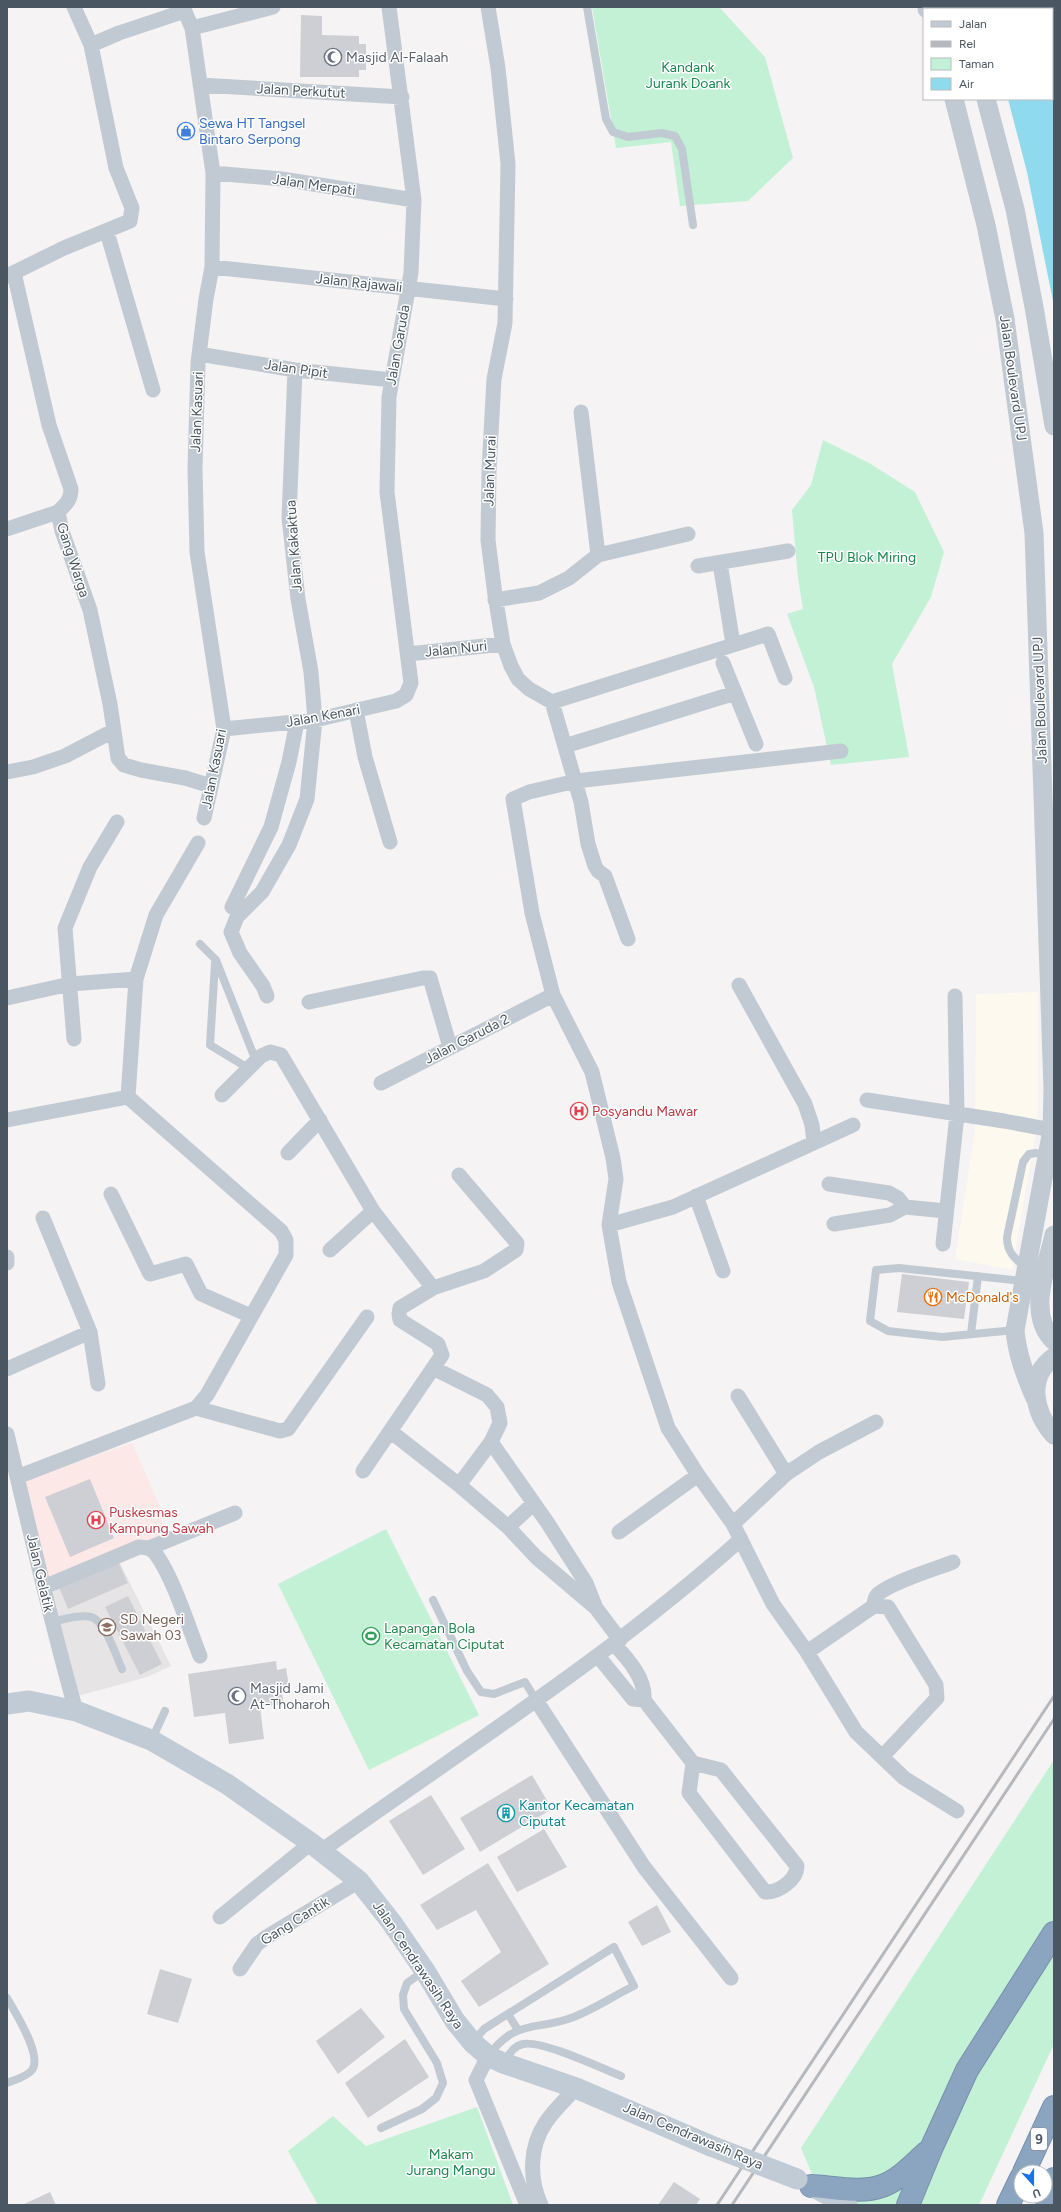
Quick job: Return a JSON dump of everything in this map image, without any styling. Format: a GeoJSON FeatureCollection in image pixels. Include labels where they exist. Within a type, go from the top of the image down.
{"type":"FeatureCollection","features":[{"type":"Feature","properties":{"kind":"highway"},"geometry":{"type":"LineString","coordinates":[[908,2205],[931,2149],[967,2070],[1054,1932]]}},
{"type":"Feature","properties":{"kind":"highway","name":"9"},"geometry":{"type":"LineString","coordinates":[[1028,2164],[1054,2107]]}},
{"type":"Feature","properties":{"kind":"highway"},"geometry":{"type":"LineString","coordinates":[[804,2182],[861,2190],[882,2186],[903,2174],[931,2149]]}},
{"type":"Feature","properties":{"kind":"highway"},"geometry":{"type":"LineString","coordinates":[[1008,2205],[1013,2195]]}},
{"type":"Feature","properties":{"kind":"main road","name":"Jalan Cendrawasih Raya"},"geometry":{"type":"LineString","coordinates":[[7,1704],[29,1702],[76,1710],[151,1740],[227,1784],[316,1847],[359,1881],[392,1923],[425,1971],[455,2021],[488,2054],[576,2088],[711,2146],[804,2182],[847,2205]]}},
{"type":"Feature","properties":{"kind":"street"},"geometry":{"type":"LineString","coordinates":[[9,274],[64,248],[107,232],[130,221],[132,208],[116,168],[91,45],[74,7]]}},
{"type":"Feature","properties":{"kind":"street"},"geometry":{"type":"LineString","coordinates":[[192,28],[273,7]]}},
{"type":"Feature","properties":{"kind":"street","name":"Jalan Garuda"},"geometry":{"type":"LineString","coordinates":[[389,7],[402,97],[414,200],[408,288],[389,397],[387,492],[411,684]]}},
{"type":"Feature","properties":{"kind":"street","name":"Jalan Murai"},"geometry":{"type":"LineString","coordinates":[[488,7],[498,68],[508,164],[505,323],[494,379],[489,470],[488,540],[495,600],[503,644],[518,679],[529,688],[552,702]]}},
{"type":"Feature","properties":{"kind":"street"},"geometry":{"type":"LineString","coordinates":[[91,45],[184,9]]}},
{"type":"Feature","properties":{"kind":"street","name":"Jalan Kasuari"},"geometry":{"type":"LineString","coordinates":[[184,9],[192,28],[213,174],[212,267],[199,354],[195,468],[197,552],[224,729],[204,818]]}},
{"type":"Feature","properties":{"kind":"street","name":"Jalan Perkutut"},"geometry":{"type":"LineString","coordinates":[[200,85],[402,97]]}},
{"type":"Feature","properties":{"kind":"street","name":"Jalan Boulevard UPJ"},"geometry":{"type":"LineString","coordinates":[[954,100],[986,225],[1005,319],[1028,479],[1034,533],[1049,827],[1054,1089],[1052,1130],[1015,1330],[1016,1346],[1024,1372],[1035,1398],[1038,1412],[1044,1425],[1054,1435]]}},
{"type":"Feature","properties":{"kind":"street"},"geometry":{"type":"LineString","coordinates":[[986,100],[1015,209],[1034,307],[1054,426]]}},
{"type":"Feature","properties":{"kind":"street","name":"Jalan Merpati"},"geometry":{"type":"LineString","coordinates":[[213,174],[282,179],[414,200]]}},
{"type":"Feature","properties":{"kind":"street"},"geometry":{"type":"LineString","coordinates":[[107,232],[153,390]]}},
{"type":"Feature","properties":{"kind":"street","name":"Jalan Rajawali"},"geometry":{"type":"LineString","coordinates":[[212,267],[506,299]]}},
{"type":"Feature","properties":{"kind":"street","name":"Gang Warga"},"geometry":{"type":"LineString","coordinates":[[9,274],[49,425],[71,489],[71,497],[58,512],[62,531],[90,610],[110,704],[116,752],[124,765],[141,770],[185,778],[211,786]]}},
{"type":"Feature","properties":{"kind":"street","name":"Jalan Pipit"},"geometry":{"type":"LineString","coordinates":[[199,354],[295,370],[392,380]]}},
{"type":"Feature","properties":{"kind":"street","name":"Jalan Kakaktua"},"geometry":{"type":"LineString","coordinates":[[267,996],[263,986],[240,953],[231,932],[236,917],[262,892],[289,845],[307,799],[315,720],[311,672],[298,599],[289,518],[295,370]]}},
{"type":"Feature","properties":{"kind":"street"},"geometry":{"type":"LineString","coordinates":[[581,412],[598,555]]}},
{"type":"Feature","properties":{"kind":"street"},"geometry":{"type":"LineString","coordinates":[[7,529],[58,512]]}},
{"type":"Feature","properties":{"kind":"street"},"geometry":{"type":"LineString","coordinates":[[495,600],[539,593],[569,578],[598,555],[688,534]]}},
{"type":"Feature","properties":{"kind":"street"},"geometry":{"type":"LineString","coordinates":[[698,566],[788,551]]}},
{"type":"Feature","properties":{"kind":"street"},"geometry":{"type":"LineString","coordinates":[[720,563],[733,644]]}},
{"type":"Feature","properties":{"kind":"street"},"geometry":{"type":"LineString","coordinates":[[628,939],[605,876],[598,871],[595,866],[588,844],[576,781],[552,702],[768,634],[785,678]]}},
{"type":"Feature","properties":{"kind":"street","name":"Jalan Nuri"},"geometry":{"type":"LineString","coordinates":[[408,654],[503,644]]}},
{"type":"Feature","properties":{"kind":"street"},"geometry":{"type":"LineString","coordinates":[[723,663],[756,744]]}},
{"type":"Feature","properties":{"kind":"street","name":"Jalan Kenari"},"geometry":{"type":"LineString","coordinates":[[224,729],[315,720],[396,702],[406,695],[411,684]]}},
{"type":"Feature","properties":{"kind":"street"},"geometry":{"type":"LineString","coordinates":[[565,746],[735,693]]}},
{"type":"Feature","properties":{"kind":"street"},"geometry":{"type":"LineString","coordinates":[[356,710],[365,757],[390,842]]}},
{"type":"Feature","properties":{"kind":"street"},"geometry":{"type":"LineString","coordinates":[[232,907],[270,827],[289,762],[297,722]]}},
{"type":"Feature","properties":{"kind":"street"},"geometry":{"type":"LineString","coordinates":[[7,772],[33,767],[65,756],[113,731]]}},
{"type":"Feature","properties":{"kind":"street"},"geometry":{"type":"LineString","coordinates":[[841,751],[576,781],[528,792],[513,799],[532,913],[553,995],[592,1072],[613,1158],[616,1179],[610,1225],[619,1282],[668,1428],[698,1475],[734,1524],[773,1604],[808,1652],[856,1732],[904,1778],[957,1811]]}},
{"type":"Feature","properties":{"kind":"street"},"geometry":{"type":"LineString","coordinates":[[74,1039],[65,928],[90,867],[117,822]]}},
{"type":"Feature","properties":{"kind":"street"},"geometry":{"type":"LineString","coordinates":[[128,1097],[136,979],[156,915],[198,843]]}},
{"type":"Feature","properties":{"kind":"street"},"geometry":{"type":"LineString","coordinates":[[309,1002],[423,978],[430,978],[450,1047]]}},
{"type":"Feature","properties":{"kind":"street"},"geometry":{"type":"LineString","coordinates":[[7,998],[70,984],[136,979]]}},
{"type":"Feature","properties":{"kind":"street"},"geometry":{"type":"LineString","coordinates":[[739,985],[805,1104],[812,1125],[814,1142]]}},
{"type":"Feature","properties":{"kind":"street","name":"Jalan Garuda 2"},"geometry":{"type":"LineString","coordinates":[[381,1082],[553,995]]}},
{"type":"Feature","properties":{"kind":"street"},"geometry":{"type":"LineString","coordinates":[[943,1244],[957,1115],[955,996]]}},
{"type":"Feature","properties":{"kind":"street"},"geometry":{"type":"LineString","coordinates":[[222,1095],[252,1064],[270,1052],[281,1055],[373,1211],[433,1288]]}},
{"type":"Feature","properties":{"kind":"street"},"geometry":{"type":"LineString","coordinates":[[7,1120],[128,1097]]}},
{"type":"Feature","properties":{"kind":"street"},"geometry":{"type":"LineString","coordinates":[[17,1477],[196,1408],[207,1395],[286,1255],[286,1240],[281,1231],[128,1097]]}},
{"type":"Feature","properties":{"kind":"street"},"geometry":{"type":"LineString","coordinates":[[867,1100],[957,1115],[1004,1120],[1052,1130]]}},
{"type":"Feature","properties":{"kind":"street"},"geometry":{"type":"LineString","coordinates":[[288,1153],[320,1120]]}},
{"type":"Feature","properties":{"kind":"street"},"geometry":{"type":"LineString","coordinates":[[610,1225],[672,1207],[853,1125]]}},
{"type":"Feature","properties":{"kind":"street"},"geometry":{"type":"LineString","coordinates":[[363,1471],[442,1355],[438,1344],[400,1320],[398,1314],[400,1308],[433,1288],[484,1271],[516,1250],[518,1247],[459,1175]]}},
{"type":"Feature","properties":{"kind":"street"},"geometry":{"type":"LineString","coordinates":[[829,1184],[889,1193],[898,1198],[905,1207]]}},
{"type":"Feature","properties":{"kind":"street"},"geometry":{"type":"LineString","coordinates":[[110,1194],[150,1274],[186,1264],[202,1294],[251,1316]]}},
{"type":"Feature","properties":{"kind":"street"},"geometry":{"type":"LineString","coordinates":[[696,1196],[723,1271]]}},
{"type":"Feature","properties":{"kind":"street"},"geometry":{"type":"LineString","coordinates":[[834,1224],[890,1215],[905,1207],[946,1211]]}},
{"type":"Feature","properties":{"kind":"street"},"geometry":{"type":"LineString","coordinates":[[330,1250],[373,1211]]}},
{"type":"Feature","properties":{"kind":"street"},"geometry":{"type":"LineString","coordinates":[[43,1218],[90,1332],[98,1384]]}},
{"type":"Feature","properties":{"kind":"street"},"geometry":{"type":"LineString","coordinates":[[1054,1235],[1039,1299],[1042,1319],[1049,1336],[1054,1341]]}},
{"type":"Feature","properties":{"kind":"street"},"geometry":{"type":"LineString","coordinates":[[7,1257],[7,1263]]}},
{"type":"Feature","properties":{"kind":"street"},"geometry":{"type":"LineString","coordinates":[[196,1408],[280,1431],[288,1428],[367,1317]]}},
{"type":"Feature","properties":{"kind":"street"},"geometry":{"type":"LineString","coordinates":[[7,1369],[90,1332]]}},
{"type":"Feature","properties":{"kind":"street"},"geometry":{"type":"LineString","coordinates":[[1035,1398],[1037,1384],[1042,1370],[1054,1357]]}},
{"type":"Feature","properties":{"kind":"street"},"geometry":{"type":"LineString","coordinates":[[433,1368],[487,1396],[497,1407],[500,1423],[491,1442],[459,1485]]}},
{"type":"Feature","properties":{"kind":"street"},"geometry":{"type":"LineString","coordinates":[[738,1396],[786,1474]]}},
{"type":"Feature","properties":{"kind":"street"},"geometry":{"type":"LineString","coordinates":[[734,1524],[786,1474],[819,1452],[876,1422]]}},
{"type":"Feature","properties":{"kind":"street"},"geometry":{"type":"LineString","coordinates":[[390,1431],[459,1485],[508,1527],[536,1558],[596,1608]]}},
{"type":"Feature","properties":{"kind":"street","name":"Jalan Gelatik"},"geometry":{"type":"LineString","coordinates":[[7,1434],[44,1587],[50,1622],[76,1710]]}},
{"type":"Feature","properties":{"kind":"street"},"geometry":{"type":"LineString","coordinates":[[491,1442],[586,1583],[596,1608],[642,1681],[645,1689],[644,1700],[693,1763],[721,1770],[797,1866],[794,1876],[777,1891],[765,1892],[689,1793],[693,1763]]}},
{"type":"Feature","properties":{"kind":"street"},"geometry":{"type":"LineString","coordinates":[[619,1532],[698,1475]]}},
{"type":"Feature","properties":{"kind":"street"},"geometry":{"type":"LineString","coordinates":[[508,1527],[533,1504]]}},
{"type":"Feature","properties":{"kind":"street"},"geometry":{"type":"LineString","coordinates":[[44,1587],[140,1547],[149,1548],[235,1513]]}},
{"type":"Feature","properties":{"kind":"street"},"geometry":{"type":"LineString","coordinates":[[220,1917],[316,1847],[536,1700],[598,1656],[711,1566],[741,1540]]}},
{"type":"Feature","properties":{"kind":"street"},"geometry":{"type":"LineString","coordinates":[[149,1548],[154,1552],[166,1572],[200,1656]]}},
{"type":"Feature","properties":{"kind":"street"},"geometry":{"type":"LineString","coordinates":[[808,1652],[874,1606],[879,1594],[905,1580],[953,1562]]}},
{"type":"Feature","properties":{"kind":"street"},"geometry":{"type":"LineString","coordinates":[[874,1606],[888,1607],[936,1685],[938,1698],[882,1757]]}},
{"type":"Feature","properties":{"kind":"street"},"geometry":{"type":"LineString","coordinates":[[598,1656],[633,1699],[644,1700]]}},
{"type":"Feature","properties":{"kind":"street"},"geometry":{"type":"LineString","coordinates":[[536,1700],[644,1867],[731,1978]]}},
{"type":"Feature","properties":{"kind":"street","name":"Gang Cantik"},"geometry":{"type":"LineString","coordinates":[[240,1968],[264,1938],[359,1881]]}},
{"type":"Feature","properties":{"kind":"street"},"geometry":{"type":"LineString","coordinates":[[488,2054],[476,2080],[528,2205]]}},
{"type":"Feature","properties":{"kind":"street"},"geometry":{"type":"LineString","coordinates":[[541,2205],[532,2170],[533,2151],[545,2123],[576,2088]]}},
{"type":"Feature","properties":{"kind":"lane"},"geometry":{"type":"LineString","coordinates":[[587,7],[606,119],[614,132],[628,137],[662,133],[675,136],[682,149],[693,225]]}},
{"type":"Feature","properties":{"kind":"lane"},"geometry":{"type":"LineString","coordinates":[[200,944],[216,960],[252,1064]]}},
{"type":"Feature","properties":{"kind":"lane"},"geometry":{"type":"LineString","coordinates":[[216,960],[210,1045],[252,1064]]}},
{"type":"Feature","properties":{"kind":"lane"},"geometry":{"type":"LineString","coordinates":[[1015,1330],[942,1337],[888,1331],[870,1321],[876,1270],[899,1268],[978,1276],[1025,1274]]}},
{"type":"Feature","properties":{"kind":"lane"},"geometry":{"type":"LineString","coordinates":[[971,1334],[978,1276]]}},
{"type":"Feature","properties":{"kind":"lane"},"geometry":{"type":"LineString","coordinates":[[433,1600],[467,1671],[481,1692],[494,1694],[525,1682],[536,1700]]}},
{"type":"Feature","properties":{"kind":"lane"},"geometry":{"type":"LineString","coordinates":[[50,1622],[83,1616],[92,1617],[104,1628],[122,1669]]}},
{"type":"Feature","properties":{"kind":"lane"},"geometry":{"type":"LineString","coordinates":[[151,1740],[165,1712]]}},
{"type":"Feature","properties":{"kind":"lane"},"geometry":{"type":"LineString","coordinates":[[614,1947],[634,1986],[571,2018],[518,2030],[499,2041],[488,2054],[484,2029],[614,1947]]}},
{"type":"Feature","properties":{"kind":"lane"},"geometry":{"type":"LineString","coordinates":[[381,2128],[422,2109],[436,2098],[443,2083],[437,2063],[404,2008],[403,1995],[407,1983],[425,1971]]}},
{"type":"Feature","properties":{"kind":"lane"},"geometry":{"type":"LineString","coordinates":[[7,1998],[31,2044],[35,2061],[34,2066],[28,2074],[7,2083]]}},
{"type":"Feature","properties":{"kind":"lane"},"geometry":{"type":"LineString","coordinates":[[508,2014],[518,2030]]}},
{"type":"Feature","properties":{"kind":"lane"},"geometry":{"type":"LineString","coordinates":[[488,2054],[524,2044],[542,2045],[621,2076]]}},
{"type":"Feature","properties":{"kind":"shaded area"},"geometry":{"type":"Polygon","coordinates":[[[1038,992],[1038,1119],[1012,1270],[955,1259],[975,1131],[976,994],[1038,992]]]}},
{"type":"Feature","properties":{"kind":"shaded area","name":"Puskesmas Kampung Sawah"},"geometry":{"type":"Polygon","coordinates":[[[132,1443],[160,1507],[163,1534],[48,1581],[21,1482],[132,1443]]]}},
{"type":"Feature","properties":{"kind":"shaded area","name":"SD Negeri Sawah 03"},"geometry":{"type":"Polygon","coordinates":[[[118,1559],[171,1666],[147,1677],[78,1696],[52,1588],[118,1559]]]}},
{"type":"Feature","properties":{"kind":"green space","name":"Kandank Jurank Doank"},"geometry":{"type":"Polygon","coordinates":[[[592,7],[719,7],[765,57],[793,158],[748,201],[680,206],[671,142],[616,148],[592,7]]]}},
{"type":"Feature","properties":{"kind":"green space","name":"TPU Blok Miring"},"geometry":{"type":"Polygon","coordinates":[[[823,440],[869,463],[915,492],[944,552],[931,597],[892,664],[909,757],[831,765],[814,687],[787,614],[803,609],[798,578],[792,510],[811,485],[823,440]]]}},
{"type":"Feature","properties":{"kind":"green space","name":"Lapangan Bola Kecamatan Ciputat"},"geometry":{"type":"Polygon","coordinates":[[[386,1529],[479,1715],[369,1770],[278,1584],[386,1529]]]}},
{"type":"Feature","properties":{"kind":"green space"},"geometry":{"type":"Polygon","coordinates":[[[1054,1760],[1054,2044],[979,2205],[825,2205],[801,2148],[1054,1760]]]}},
{"type":"Feature","properties":{"kind":"green space","name":"Makam Jurang Mangu"},"geometry":{"type":"Polygon","coordinates":[[[477,2107],[513,2205],[318,2205],[288,2151],[333,2116],[366,2146],[477,2107]]]}},
{"type":"Feature","properties":{"kind":"water"},"geometry":{"type":"Polygon","coordinates":[[[1054,7],[1054,306],[1027,172],[1008,100],[1053,100],[1053,8],[981,8],[1054,7]]]}},
{"type":"Feature","properties":{"kind":"building","name":"Masjid Al-Falaah"},"geometry":{"type":"Polygon","coordinates":[[[301,15],[322,16],[322,35],[359,36],[359,44],[366,44],[366,70],[359,70],[359,77],[300,77],[301,15]]]}},
{"type":"Feature","properties":{"kind":"building","name":"McDonald's"},"geometry":{"type":"Polygon","coordinates":[[[902,1274],[969,1282],[964,1319],[897,1312],[902,1274]]]}},
{"type":"Feature","properties":{"kind":"building"},"geometry":{"type":"Polygon","coordinates":[[[90,1479],[114,1538],[70,1557],[45,1497],[90,1479]]]}},
{"type":"Feature","properties":{"kind":"building"},"geometry":{"type":"Polygon","coordinates":[[[118,1561],[128,1583],[68,1609],[59,1587],[118,1561]]]}},
{"type":"Feature","properties":{"kind":"building"},"geometry":{"type":"Polygon","coordinates":[[[128,1596],[162,1664],[140,1675],[105,1607],[128,1596]]]}},
{"type":"Feature","properties":{"kind":"building","name":"Masjid Jami At-Thoharoh"},"geometry":{"type":"Polygon","coordinates":[[[276,1661],[277,1670],[286,1668],[289,1687],[281,1688],[284,1704],[260,1707],[264,1739],[229,1744],[225,1713],[194,1717],[188,1674],[276,1661]]]}},
{"type":"Feature","properties":{"kind":"building","name":"Kantor Kecamatan Ciputat"},"geometry":{"type":"Polygon","coordinates":[[[532,1775],[552,1809],[480,1852],[460,1818],[532,1775]]]}},
{"type":"Feature","properties":{"kind":"building"},"geometry":{"type":"Polygon","coordinates":[[[431,1795],[465,1849],[423,1875],[389,1821],[431,1795]]]}},
{"type":"Feature","properties":{"kind":"building"},"geometry":{"type":"Polygon","coordinates":[[[544,1829],[567,1867],[517,1892],[497,1857],[544,1829]]]}},
{"type":"Feature","properties":{"kind":"building"},"geometry":{"type":"Polygon","coordinates":[[[488,1863],[549,1964],[479,2007],[461,1981],[501,1952],[476,1910],[437,1930],[420,1905],[488,1863]]]}},
{"type":"Feature","properties":{"kind":"building"},"geometry":{"type":"Polygon","coordinates":[[[657,1905],[671,1932],[642,1946],[628,1922],[657,1905]]]}},
{"type":"Feature","properties":{"kind":"building"},"geometry":{"type":"Polygon","coordinates":[[[160,1969],[192,1979],[178,2023],[147,2014],[160,1969]]]}},
{"type":"Feature","properties":{"kind":"building"},"geometry":{"type":"Polygon","coordinates":[[[361,2008],[385,2037],[338,2074],[316,2041],[361,2008]]]}},
{"type":"Feature","properties":{"kind":"building"},"geometry":{"type":"Polygon","coordinates":[[[405,2039],[429,2077],[368,2118],[345,2083],[405,2039]]]}},
{"type":"Feature","properties":{"kind":"building"},"geometry":{"type":"Polygon","coordinates":[[[674,2182],[700,2199],[696,2205],[658,2205],[674,2182]]]}},
{"type":"Feature","properties":{"kind":"building"},"geometry":{"type":"Polygon","coordinates":[[[50,2192],[56,2205],[22,2205],[50,2192]]]}},
{"type":"Feature","properties":{"kind":"railway"},"geometry":{"type":"LineString","coordinates":[[717,2205],[1054,1696]]}},
{"type":"Feature","properties":{"kind":"railway"},"geometry":{"type":"LineString","coordinates":[[732,2205],[1054,1719]]}},
{"type":"Feature","properties":{"kind":"place","name":"Masjid Al-Falaah"},"geometry":{"type":"Point","coordinates":[333,57]}},
{"type":"Feature","properties":{"kind":"place","name":"Sewa HT Tangsel Bintaro Serpong"},"geometry":{"type":"Point","coordinates":[186,131]}},
{"type":"Feature","properties":{"kind":"place","name":"Posyandu Mawar"},"geometry":{"type":"Point","coordinates":[579,1111]}},
{"type":"Feature","properties":{"kind":"place","name":"McDonald's"},"geometry":{"type":"Point","coordinates":[933,1297]}},
{"type":"Feature","properties":{"kind":"place","name":"Puskesmas Kampung Sawah"},"geometry":{"type":"Point","coordinates":[96,1520]}},
{"type":"Feature","properties":{"kind":"place","name":"SD Negeri Sawah 03"},"geometry":{"type":"Point","coordinates":[107,1627]}},
{"type":"Feature","properties":{"kind":"place","name":"Lapangan Bola Kecamatan Ciputat"},"geometry":{"type":"Point","coordinates":[371,1636]}},
{"type":"Feature","properties":{"kind":"place","name":"Masjid Jami At-Thoharoh"},"geometry":{"type":"Point","coordinates":[237,1696]}},
{"type":"Feature","properties":{"kind":"place","name":"Kantor Kecamatan Ciputat"},"geometry":{"type":"Point","coordinates":[506,1813]}}]}
